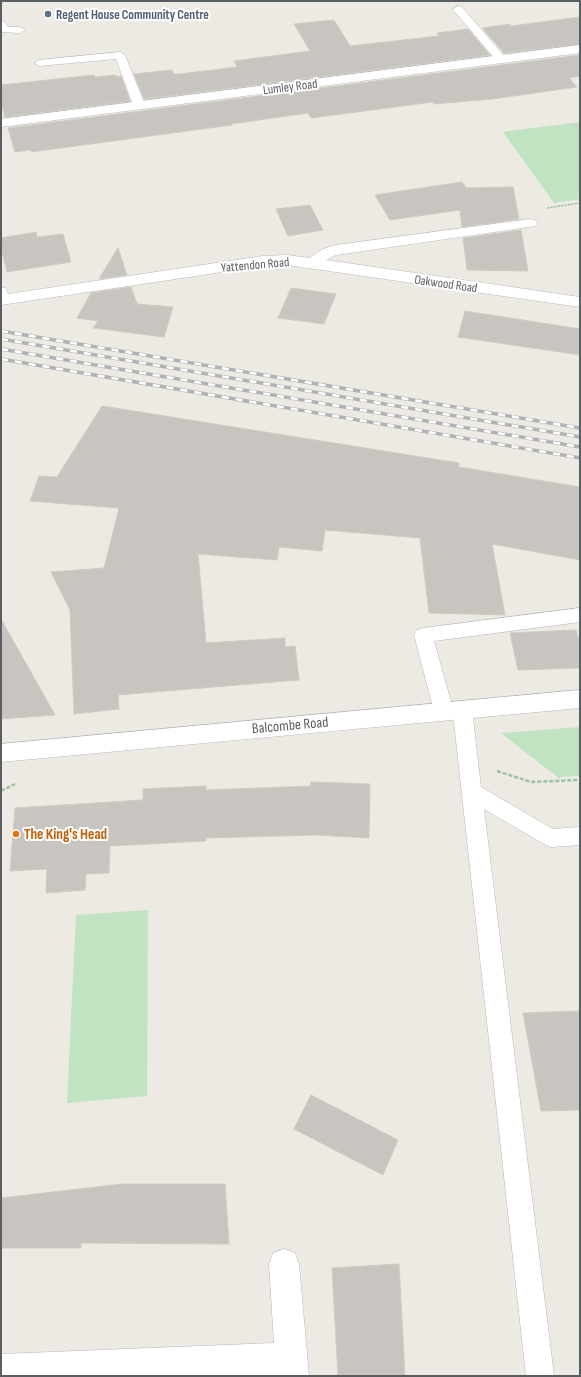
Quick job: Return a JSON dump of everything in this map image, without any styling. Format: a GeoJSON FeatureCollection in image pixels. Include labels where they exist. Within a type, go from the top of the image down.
{"type":"FeatureCollection","features":[{"type":"Feature","properties":{"kind":"street","name":"Lumley Road"},"geometry":{"type":"LineString","coordinates":[[1,123],[580,49]]}},
{"type":"Feature","properties":{"kind":"street"},"geometry":{"type":"LineString","coordinates":[[312,263],[328,252],[336,250],[530,223]]}},
{"type":"Feature","properties":{"kind":"street","name":"Yattendon Road"},"geometry":{"type":"LineString","coordinates":[[2,297],[263,261],[287,260],[312,263]]}},
{"type":"Feature","properties":{"kind":"street","name":"Oakwood Road"},"geometry":{"type":"LineString","coordinates":[[312,263],[580,302]]}},
{"type":"Feature","properties":{"kind":"street","name":"Balcombe Road"},"geometry":{"type":"LineString","coordinates":[[1,752],[580,699]]}},
{"type":"Feature","properties":{"kind":"street"},"geometry":{"type":"LineString","coordinates":[[1,1370],[293,1367],[284,1264]]}},
{"type":"Feature","properties":{"kind":"lane"},"geometry":{"type":"LineString","coordinates":[[458,9],[500,59]]}},
{"type":"Feature","properties":{"kind":"lane"},"geometry":{"type":"LineString","coordinates":[[1,24],[4,30],[20,30]]}},
{"type":"Feature","properties":{"kind":"lane"},"geometry":{"type":"LineString","coordinates":[[39,63],[120,55],[138,106]]}},
{"type":"Feature","properties":{"kind":"lane"},"geometry":{"type":"LineString","coordinates":[[540,1376],[468,761],[453,710],[423,635],[580,615]]}},
{"type":"Feature","properties":{"kind":"lane"},"geometry":{"type":"LineString","coordinates":[[472,792],[551,838],[580,836]]}},
{"type":"Feature","properties":{"kind":"path"},"geometry":{"type":"LineString","coordinates":[[468,761],[531,782],[580,780]]}},
{"type":"Feature","properties":{"kind":"path"},"geometry":{"type":"LineString","coordinates":[[1,791],[15,784]]}},
{"type":"Feature","properties":{"kind":"green space"},"geometry":{"type":"Polygon","coordinates":[[[580,122],[580,199],[554,203],[503,132],[580,122]]]}},
{"type":"Feature","properties":{"kind":"green space"},"geometry":{"type":"Polygon","coordinates":[[[580,727],[580,776],[560,777],[560,779],[501,733],[580,727]]]}},
{"type":"Feature","properties":{"kind":"green space"},"geometry":{"type":"Polygon","coordinates":[[[148,910],[147,1096],[67,1103],[76,915],[148,910]]]}},
{"type":"Feature","properties":{"kind":"building"},"geometry":{"type":"Polygon","coordinates":[[[580,17],[580,44],[504,53],[482,28],[510,24],[511,26],[580,17]]]}},
{"type":"Feature","properties":{"kind":"building"},"geometry":{"type":"Polygon","coordinates":[[[334,20],[350,46],[439,36],[437,33],[468,29],[490,55],[144,99],[134,74],[172,70],[174,74],[180,74],[237,67],[234,61],[310,51],[294,24],[334,20]]]}},
{"type":"Feature","properties":{"kind":"building"},"geometry":{"type":"Polygon","coordinates":[[[580,55],[580,76],[569,78],[577,87],[493,99],[434,104],[433,102],[311,118],[308,113],[231,124],[232,125],[31,152],[31,150],[15,152],[8,128],[580,55]]]}},
{"type":"Feature","properties":{"kind":"building"},"geometry":{"type":"Polygon","coordinates":[[[94,75],[95,77],[121,76],[130,101],[5,117],[1,102],[1,85],[94,75]]]}},
{"type":"Feature","properties":{"kind":"building"},"geometry":{"type":"Polygon","coordinates":[[[462,182],[466,188],[513,187],[519,219],[462,227],[460,210],[390,220],[375,195],[462,182]]]}},
{"type":"Feature","properties":{"kind":"building"},"geometry":{"type":"Polygon","coordinates":[[[310,205],[323,230],[288,236],[276,209],[310,205]]]}},
{"type":"Feature","properties":{"kind":"building"},"geometry":{"type":"Polygon","coordinates":[[[521,230],[528,271],[467,270],[463,238],[521,230]]]}},
{"type":"Feature","properties":{"kind":"building"},"geometry":{"type":"Polygon","coordinates":[[[36,232],[37,237],[63,234],[71,262],[7,272],[1,248],[1,238],[36,232]]]}},
{"type":"Feature","properties":{"kind":"building"},"geometry":{"type":"Polygon","coordinates":[[[118,248],[127,275],[99,279],[118,248]]]}},
{"type":"Feature","properties":{"kind":"building"},"geometry":{"type":"Polygon","coordinates":[[[131,287],[137,304],[173,307],[164,337],[93,328],[98,321],[77,318],[91,293],[131,287]]]}},
{"type":"Feature","properties":{"kind":"building"},"geometry":{"type":"Polygon","coordinates":[[[291,288],[336,294],[324,324],[278,318],[291,288]]]}},
{"type":"Feature","properties":{"kind":"building"},"geometry":{"type":"Polygon","coordinates":[[[465,311],[580,329],[580,355],[458,337],[465,311]]]}},
{"type":"Feature","properties":{"kind":"building"},"geometry":{"type":"Polygon","coordinates":[[[102,406],[459,463],[459,467],[580,487],[580,560],[492,544],[505,615],[429,613],[420,538],[325,530],[322,551],[279,547],[277,560],[198,554],[206,643],[285,638],[285,647],[295,646],[299,680],[118,695],[119,709],[74,714],[70,610],[51,572],[104,568],[119,508],[30,501],[39,476],[57,477],[102,406]]]}},
{"type":"Feature","properties":{"kind":"building"},"geometry":{"type":"Polygon","coordinates":[[[1,619],[55,715],[1,719],[1,619]]]}},
{"type":"Feature","properties":{"kind":"building"},"geometry":{"type":"Polygon","coordinates":[[[576,630],[580,644],[580,668],[518,670],[510,633],[576,630]]]}},
{"type":"Feature","properties":{"kind":"building"},"geometry":{"type":"Polygon","coordinates":[[[311,782],[370,784],[369,838],[316,835],[206,838],[206,841],[110,846],[109,873],[86,874],[85,890],[46,893],[47,869],[10,871],[15,808],[143,800],[143,789],[206,786],[206,790],[311,786],[311,782]]]}},
{"type":"Feature","properties":{"kind":"building"},"geometry":{"type":"Polygon","coordinates":[[[580,1011],[580,1110],[541,1111],[523,1013],[580,1011]]]}},
{"type":"Feature","properties":{"kind":"building"},"geometry":{"type":"Polygon","coordinates":[[[311,1095],[398,1140],[383,1175],[294,1129],[311,1095]]]}},
{"type":"Feature","properties":{"kind":"building"},"geometry":{"type":"Polygon","coordinates":[[[122,1184],[225,1184],[229,1244],[81,1243],[81,1248],[1,1248],[1,1198],[122,1184]]]}},
{"type":"Feature","properties":{"kind":"building"},"geometry":{"type":"Polygon","coordinates":[[[399,1264],[405,1376],[338,1376],[332,1268],[399,1264]]]}},
{"type":"Feature","properties":{"kind":"railway"},"geometry":{"type":"LineString","coordinates":[[1,331],[580,428]]}},
{"type":"Feature","properties":{"kind":"railway"},"geometry":{"type":"LineString","coordinates":[[1,339],[580,437]]}},
{"type":"Feature","properties":{"kind":"railway"},"geometry":{"type":"LineString","coordinates":[[1,349],[580,447]]}},
{"type":"Feature","properties":{"kind":"railway"},"geometry":{"type":"LineString","coordinates":[[1,359],[580,458]]}},
{"type":"Feature","properties":{"kind":"place","name":"Regent House Community Centre"},"geometry":{"type":"Point","coordinates":[48,14]}},
{"type":"Feature","properties":{"kind":"place","name":"The King's Head"},"geometry":{"type":"Point","coordinates":[16,834]}}]}
